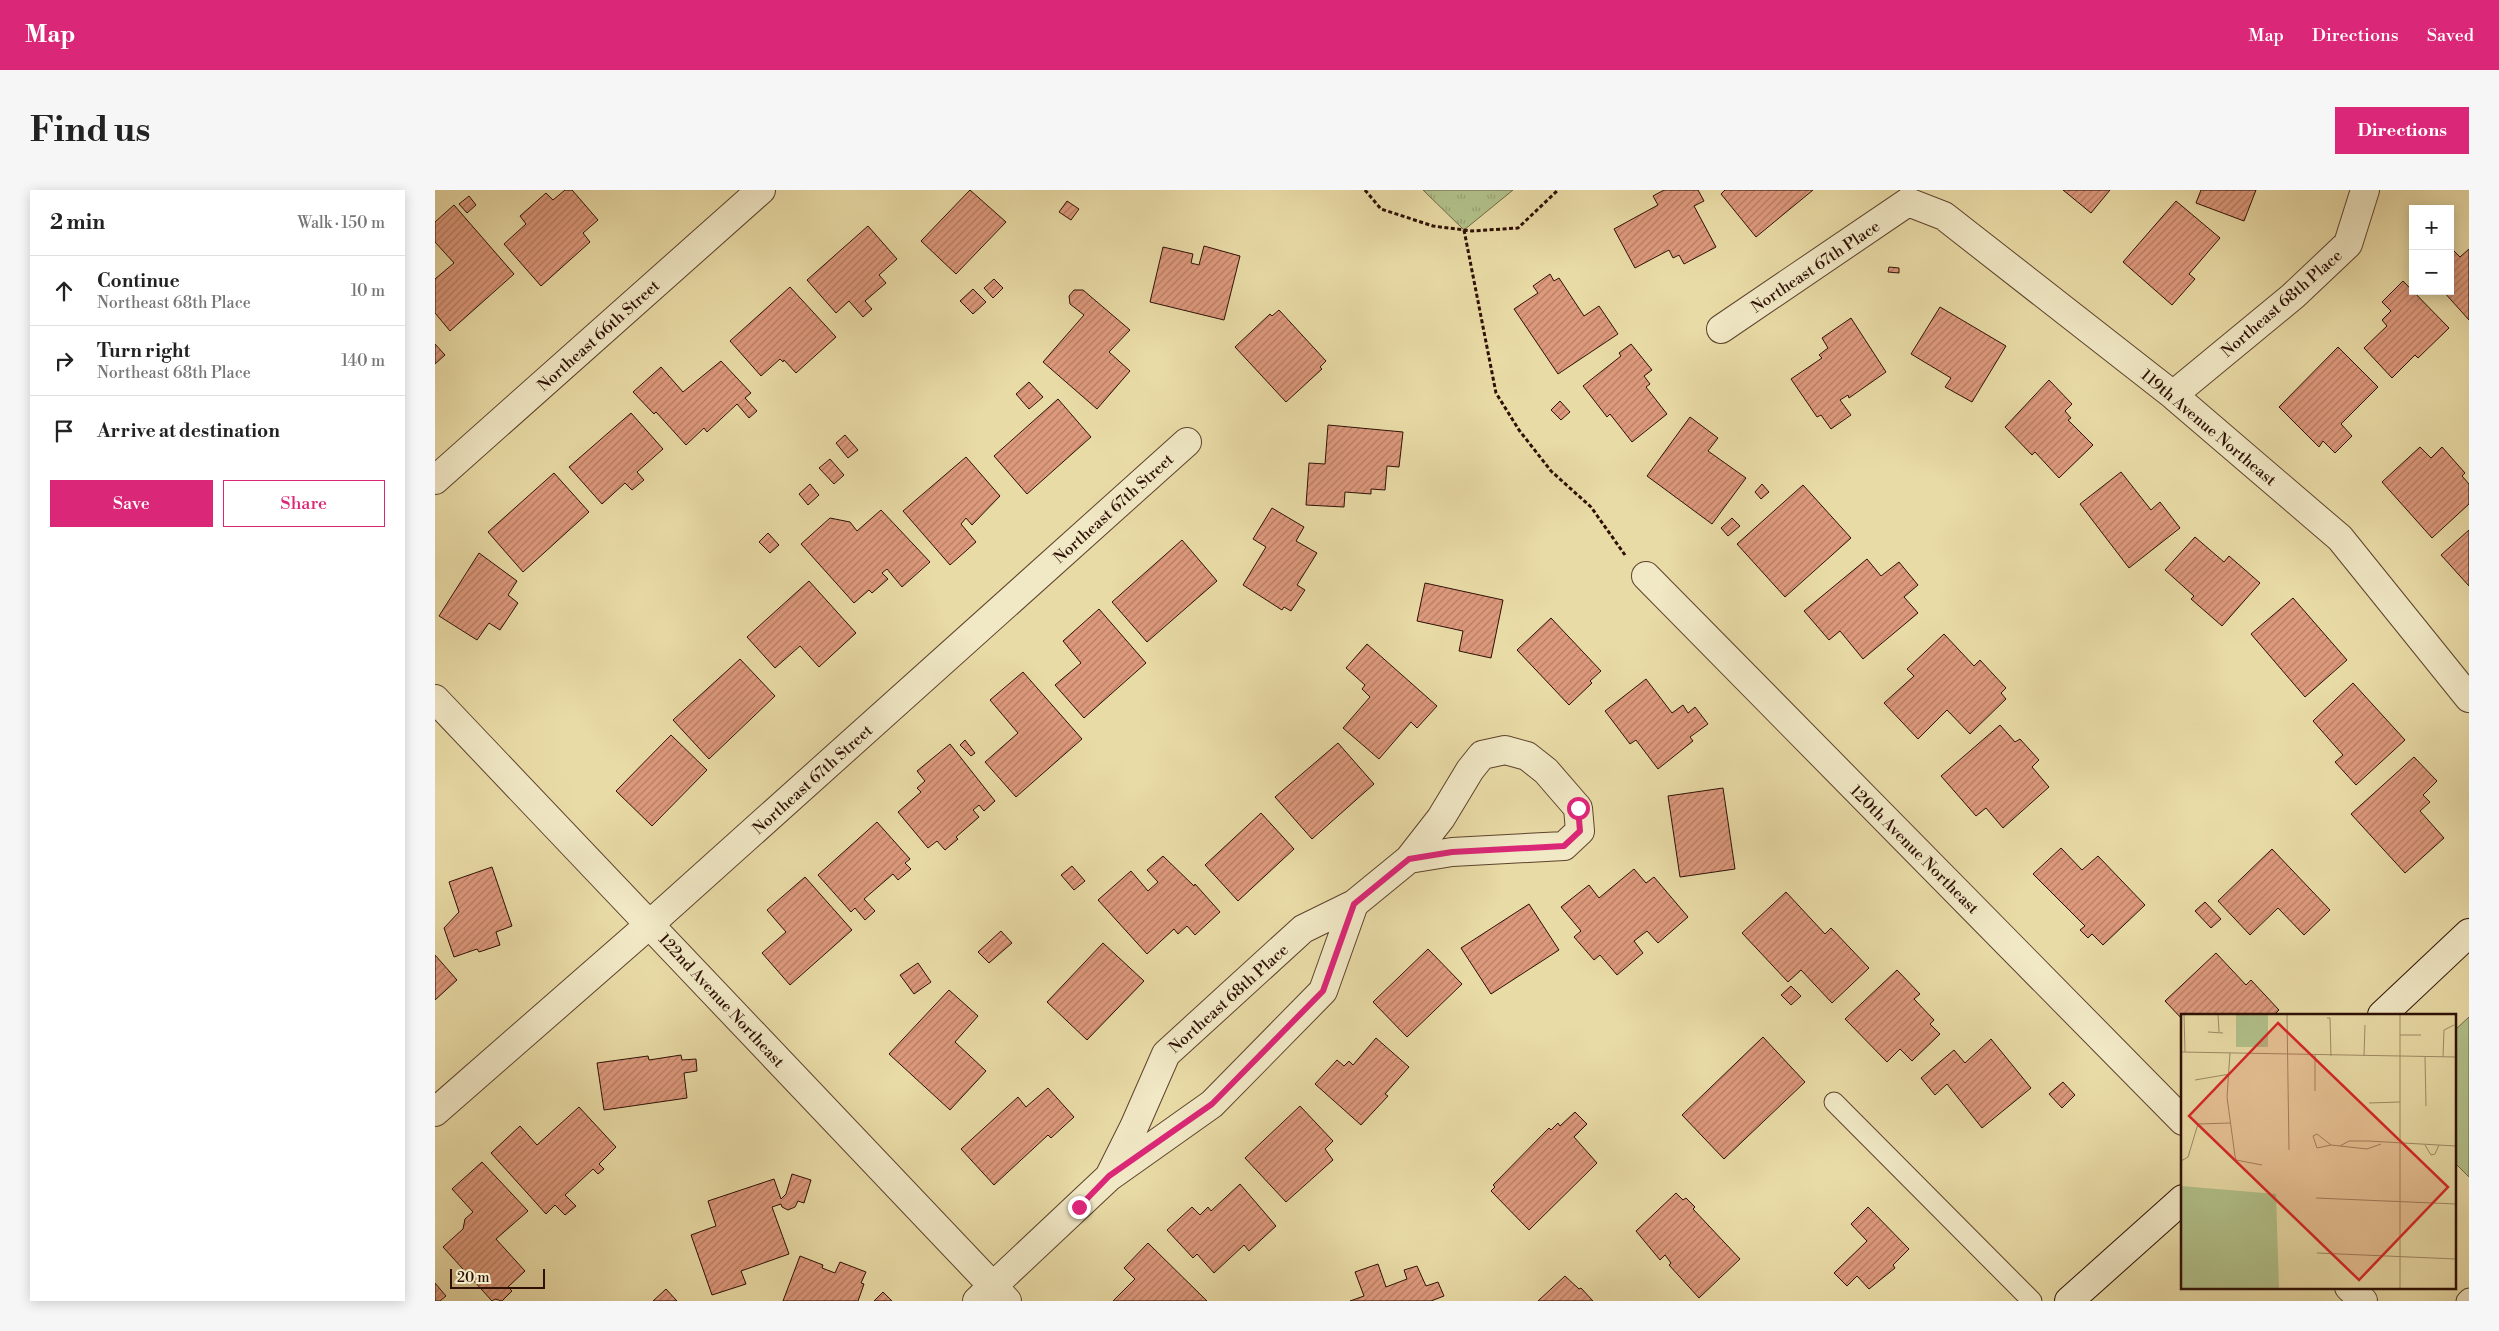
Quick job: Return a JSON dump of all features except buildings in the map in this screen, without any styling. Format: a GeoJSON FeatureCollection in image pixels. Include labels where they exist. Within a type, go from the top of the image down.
{"type":"FeatureCollection","features":[{"type":"Feature","properties":{"kind":"street","name":"Northeast 66th Street"},"geometry":{"type":"LineString","coordinates":[[435,480],[761,190]]}},
{"type":"Feature","properties":{"kind":"street","name":"Northeast 68th Place"},"geometry":{"type":"LineString","coordinates":[[2173,395],[2293,296],[2348,244],[2366,192]]}},
{"type":"Feature","properties":{"kind":"street","name":"119th Avenue Northeast"},"geometry":{"type":"LineString","coordinates":[[1908,202],[1944,216],[2173,395],[2340,538],[2468,694]]}},
{"type":"Feature","properties":{"kind":"street","name":"Northeast 67th Place"},"geometry":{"type":"LineString","coordinates":[[1721,329],[1908,202]]}},
{"type":"Feature","properties":{"kind":"street","name":"Northeast 67th Street"},"geometry":{"type":"LineString","coordinates":[[435,1112],[650,924],[1187,442]]}},
{"type":"Feature","properties":{"kind":"street","name":"120th Avenue Northeast"},"geometry":{"type":"LineString","coordinates":[[1646,576],[2181,1119]]}},
{"type":"Feature","properties":{"kind":"street","name":"122nd Avenue Northeast"},"geometry":{"type":"LineString","coordinates":[[435,700],[650,924],[993,1296]]}},
{"type":"Feature","properties":{"kind":"street","name":"Northeast 68th Place"},"geometry":{"type":"LineString","coordinates":[[1109,1176],[1134,1126],[1165,1054],[1303,929],[1354,904],[1409,859],[1441,818],[1469,770],[1482,755],[1505,750],[1527,756],[1546,771],[1578,808],[1580,831],[1564,846],[1452,852],[1409,859]]}},
{"type":"Feature","properties":{"kind":"street","name":"Northeast 68th Place"},"geometry":{"type":"LineString","coordinates":[[993,1296],[1109,1176],[1212,1104],[1323,991],[1354,904]]}},
{"type":"Feature","properties":{"kind":"street"},"geometry":{"type":"LineString","coordinates":[[2383,1014],[2469,933]]}},
{"type":"Feature","properties":{"kind":"street"},"geometry":{"type":"LineString","coordinates":[[2069,1301],[2181,1201]]}},
{"type":"Feature","properties":{"kind":"street"},"geometry":{"type":"LineString","coordinates":[[2350,1288],[2363,1301]]}},
{"type":"Feature","properties":{"kind":"lane"},"geometry":{"type":"LineString","coordinates":[[1835,1102],[2031,1301]]}},
{"type":"Feature","properties":{"kind":"lane"},"geometry":{"type":"LineString","coordinates":[[2466,1301],[2469,1298]]}},
{"type":"Feature","properties":{"kind":"path"},"geometry":{"type":"LineString","coordinates":[[1365,190],[1381,209],[1433,226],[1464,230],[1518,228],[1558,190]]}},
{"type":"Feature","properties":{"kind":"path"},"geometry":{"type":"LineString","coordinates":[[1464,230],[1496,394],[1519,430],[1551,471],[1591,506],[1618,549],[1646,576]]}},
{"type":"Feature","properties":{"kind":"green space"},"geometry":{"type":"Polygon","coordinates":[[[1423,190],[1513,190],[1464,230],[1423,190]]]}},
{"type":"Feature","properties":{"kind":"green space"},"geometry":{"type":"Polygon","coordinates":[[[2469,1017],[2469,1177],[2457,1165],[2457,1028],[2469,1017]]]}},
{"type":"Feature","properties":{"kind":"route"},"geometry":{"type":"LineString","coordinates":[[1079,1207],[1109,1176],[1212,1104],[1323,991],[1354,904],[1409,859],[1452,852],[1564,846],[1580,831],[1578,808]]}}]}
